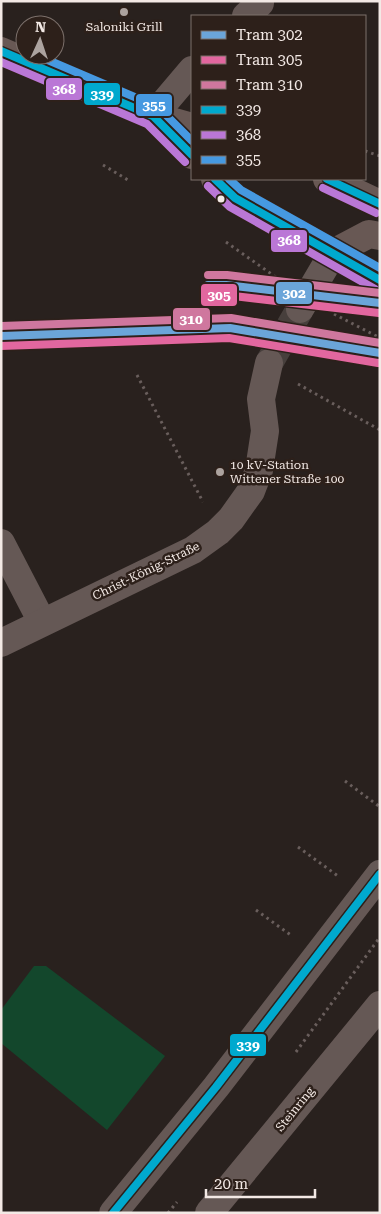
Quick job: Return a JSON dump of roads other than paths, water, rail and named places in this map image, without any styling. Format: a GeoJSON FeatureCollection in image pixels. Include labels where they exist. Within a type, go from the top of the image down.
{"type":"FeatureCollection","features":[{"type":"Feature","properties":{"kind":"main road"},"geometry":{"type":"LineString","coordinates":[[1,51],[153,116],[191,127]]}},
{"type":"Feature","properties":{"kind":"main road"},"geometry":{"type":"LineString","coordinates":[[153,116],[191,154]]}},
{"type":"Feature","properties":{"kind":"main road"},"geometry":{"type":"LineString","coordinates":[[217,180],[235,198],[380,280]]}},
{"type":"Feature","properties":{"kind":"main road"},"geometry":{"type":"LineString","coordinates":[[329,180],[380,204]]}},
{"type":"Feature","properties":{"kind":"main road"},"geometry":{"type":"LineString","coordinates":[[333,253],[369,234],[380,236]]}},
{"type":"Feature","properties":{"kind":"street"},"geometry":{"type":"LineString","coordinates":[[153,116],[191,71]]}},
{"type":"Feature","properties":{"kind":"street"},"geometry":{"type":"LineString","coordinates":[[300,309],[333,253]]}},
{"type":"Feature","properties":{"kind":"street","name":"Christ-König-Straße"},"geometry":{"type":"LineString","coordinates":[[1,643],[194,550],[232,519],[252,491],[259,470],[265,431],[261,399],[269,366]]}},
{"type":"Feature","properties":{"kind":"street"},"geometry":{"type":"LineString","coordinates":[[1,543],[42,622]]}},
{"type":"Feature","properties":{"kind":"street"},"geometry":{"type":"LineString","coordinates":[[113,1213],[216,1087],[372,884]]}},
{"type":"Feature","properties":{"kind":"street","name":"Steinring"},"geometry":{"type":"LineString","coordinates":[[209,1213],[380,1005]]}},
{"type":"Feature","properties":{"kind":"tunnel"},"geometry":{"type":"LineString","coordinates":[[269,363],[300,309]]}},
{"type":"Feature","properties":{"kind":"tram line","name":"310"},"geometry":{"type":"LineString","coordinates":[[208,275],[227,275],[380,293]]}},
{"type":"Feature","properties":{"kind":"tram line","name":"302"},"geometry":{"type":"LineString","coordinates":[[208,285],[226,285],[380,303]]}},
{"type":"Feature","properties":{"kind":"tram line","name":"305"},"geometry":{"type":"LineString","coordinates":[[208,295],[225,295],[379,313]]}},
{"type":"Feature","properties":{"kind":"tram line","name":"310"},"geometry":{"type":"LineString","coordinates":[[1,326],[231,318],[380,343]]}},
{"type":"Feature","properties":{"kind":"tram line","name":"302"},"geometry":{"type":"LineString","coordinates":[[1,336],[230,328],[380,353]]}},
{"type":"Feature","properties":{"kind":"tram line","name":"305"},"geometry":{"type":"LineString","coordinates":[[1,346],[229,338],[378,363]]}},
{"type":"Feature","properties":{"kind":"place","name":"Saloniki Grill"},"geometry":{"type":"Point","coordinates":[124,12]}},
{"type":"Feature","properties":{"kind":"place","name":"10 kV-Station Wittener Straße 100"},"geometry":{"type":"Point","coordinates":[220,472]}}]}
